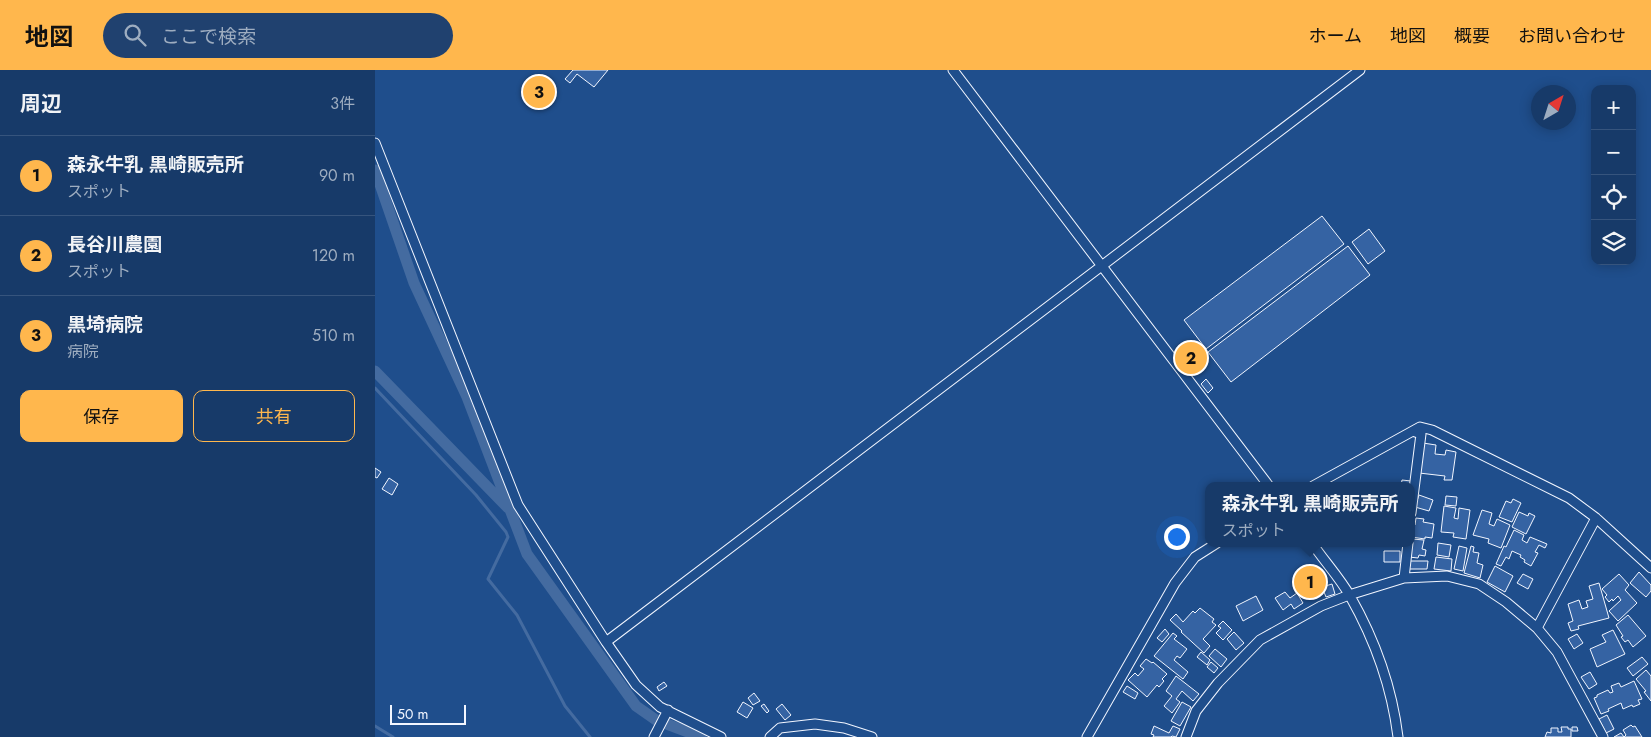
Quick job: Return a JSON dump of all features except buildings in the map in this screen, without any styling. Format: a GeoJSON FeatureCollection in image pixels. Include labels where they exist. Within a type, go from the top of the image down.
{"type":"FeatureCollection","features":[{"type":"Feature","properties":{"kind":"street"},"geometry":{"type":"LineString","coordinates":[[953,70],[1266,482]]}},
{"type":"Feature","properties":{"kind":"street"},"geometry":{"type":"LineString","coordinates":[[606,642],[1360,70]]}},
{"type":"Feature","properties":{"kind":"street"},"geometry":{"type":"LineString","coordinates":[[375,143],[518,505],[606,642],[636,685],[651,700],[721,737]]}},
{"type":"Feature","properties":{"kind":"street"},"geometry":{"type":"LineString","coordinates":[[1320,482],[1420,427],[1432,430],[1569,498],[1596,518],[1651,568]]}},
{"type":"Feature","properties":{"kind":"street"},"geometry":{"type":"LineString","coordinates":[[1413,431],[1421,434],[1415,482]]}},
{"type":"Feature","properties":{"kind":"street"},"geometry":{"type":"LineString","coordinates":[[1537,628],[1596,518]]}},
{"type":"Feature","properties":{"kind":"street"},"geometry":{"type":"LineString","coordinates":[[1087,737],[1175,583],[1195,557],[1211,547]]}},
{"type":"Feature","properties":{"kind":"street"},"geometry":{"type":"LineString","coordinates":[[1315,547],[1349,595],[1371,638],[1386,680],[1395,713],[1398,737]]}},
{"type":"Feature","properties":{"kind":"street"},"geometry":{"type":"LineString","coordinates":[[1404,578],[1408,547]]}},
{"type":"Feature","properties":{"kind":"street"},"geometry":{"type":"LineString","coordinates":[[1186,737],[1196,711],[1201,704],[1218,683],[1260,640],[1321,606],[1349,595],[1404,578],[1447,576],[1479,584],[1506,602],[1537,628],[1557,652],[1603,737]]}},
{"type":"Feature","properties":{"kind":"street"},"geometry":{"type":"LineString","coordinates":[[654,737],[668,710]]}},
{"type":"Feature","properties":{"kind":"street"},"geometry":{"type":"LineString","coordinates":[[770,737],[781,728],[815,724],[844,728],[872,737]]}},
{"type":"Feature","properties":{"kind":"waterway"},"geometry":{"type":"LineString","coordinates":[[375,170],[414,283],[467,397],[527,554],[636,706],[656,720],[701,737]]}},
{"type":"Feature","properties":{"kind":"waterway"},"geometry":{"type":"LineString","coordinates":[[375,371],[508,508]]}},
{"type":"Feature","properties":{"kind":"waterway"},"geometry":{"type":"LineString","coordinates":[[375,388],[476,495],[506,532],[508,537],[488,579],[517,615],[565,706],[590,737]]}},
{"type":"Feature","properties":{"kind":"waterway"},"geometry":{"type":"LineString","coordinates":[[375,726],[393,737]]}},
{"type":"Feature","properties":{"kind":"place","name":"黒埼病院"},"geometry":{"type":"Point","coordinates":[539,92]}},
{"type":"Feature","properties":{"kind":"place","name":"長谷川農園"},"geometry":{"type":"Point","coordinates":[1191,358]}},
{"type":"Feature","properties":{"kind":"place","name":"森永牛乳 黒崎販売所"},"geometry":{"type":"Point","coordinates":[1310,582]}}]}
